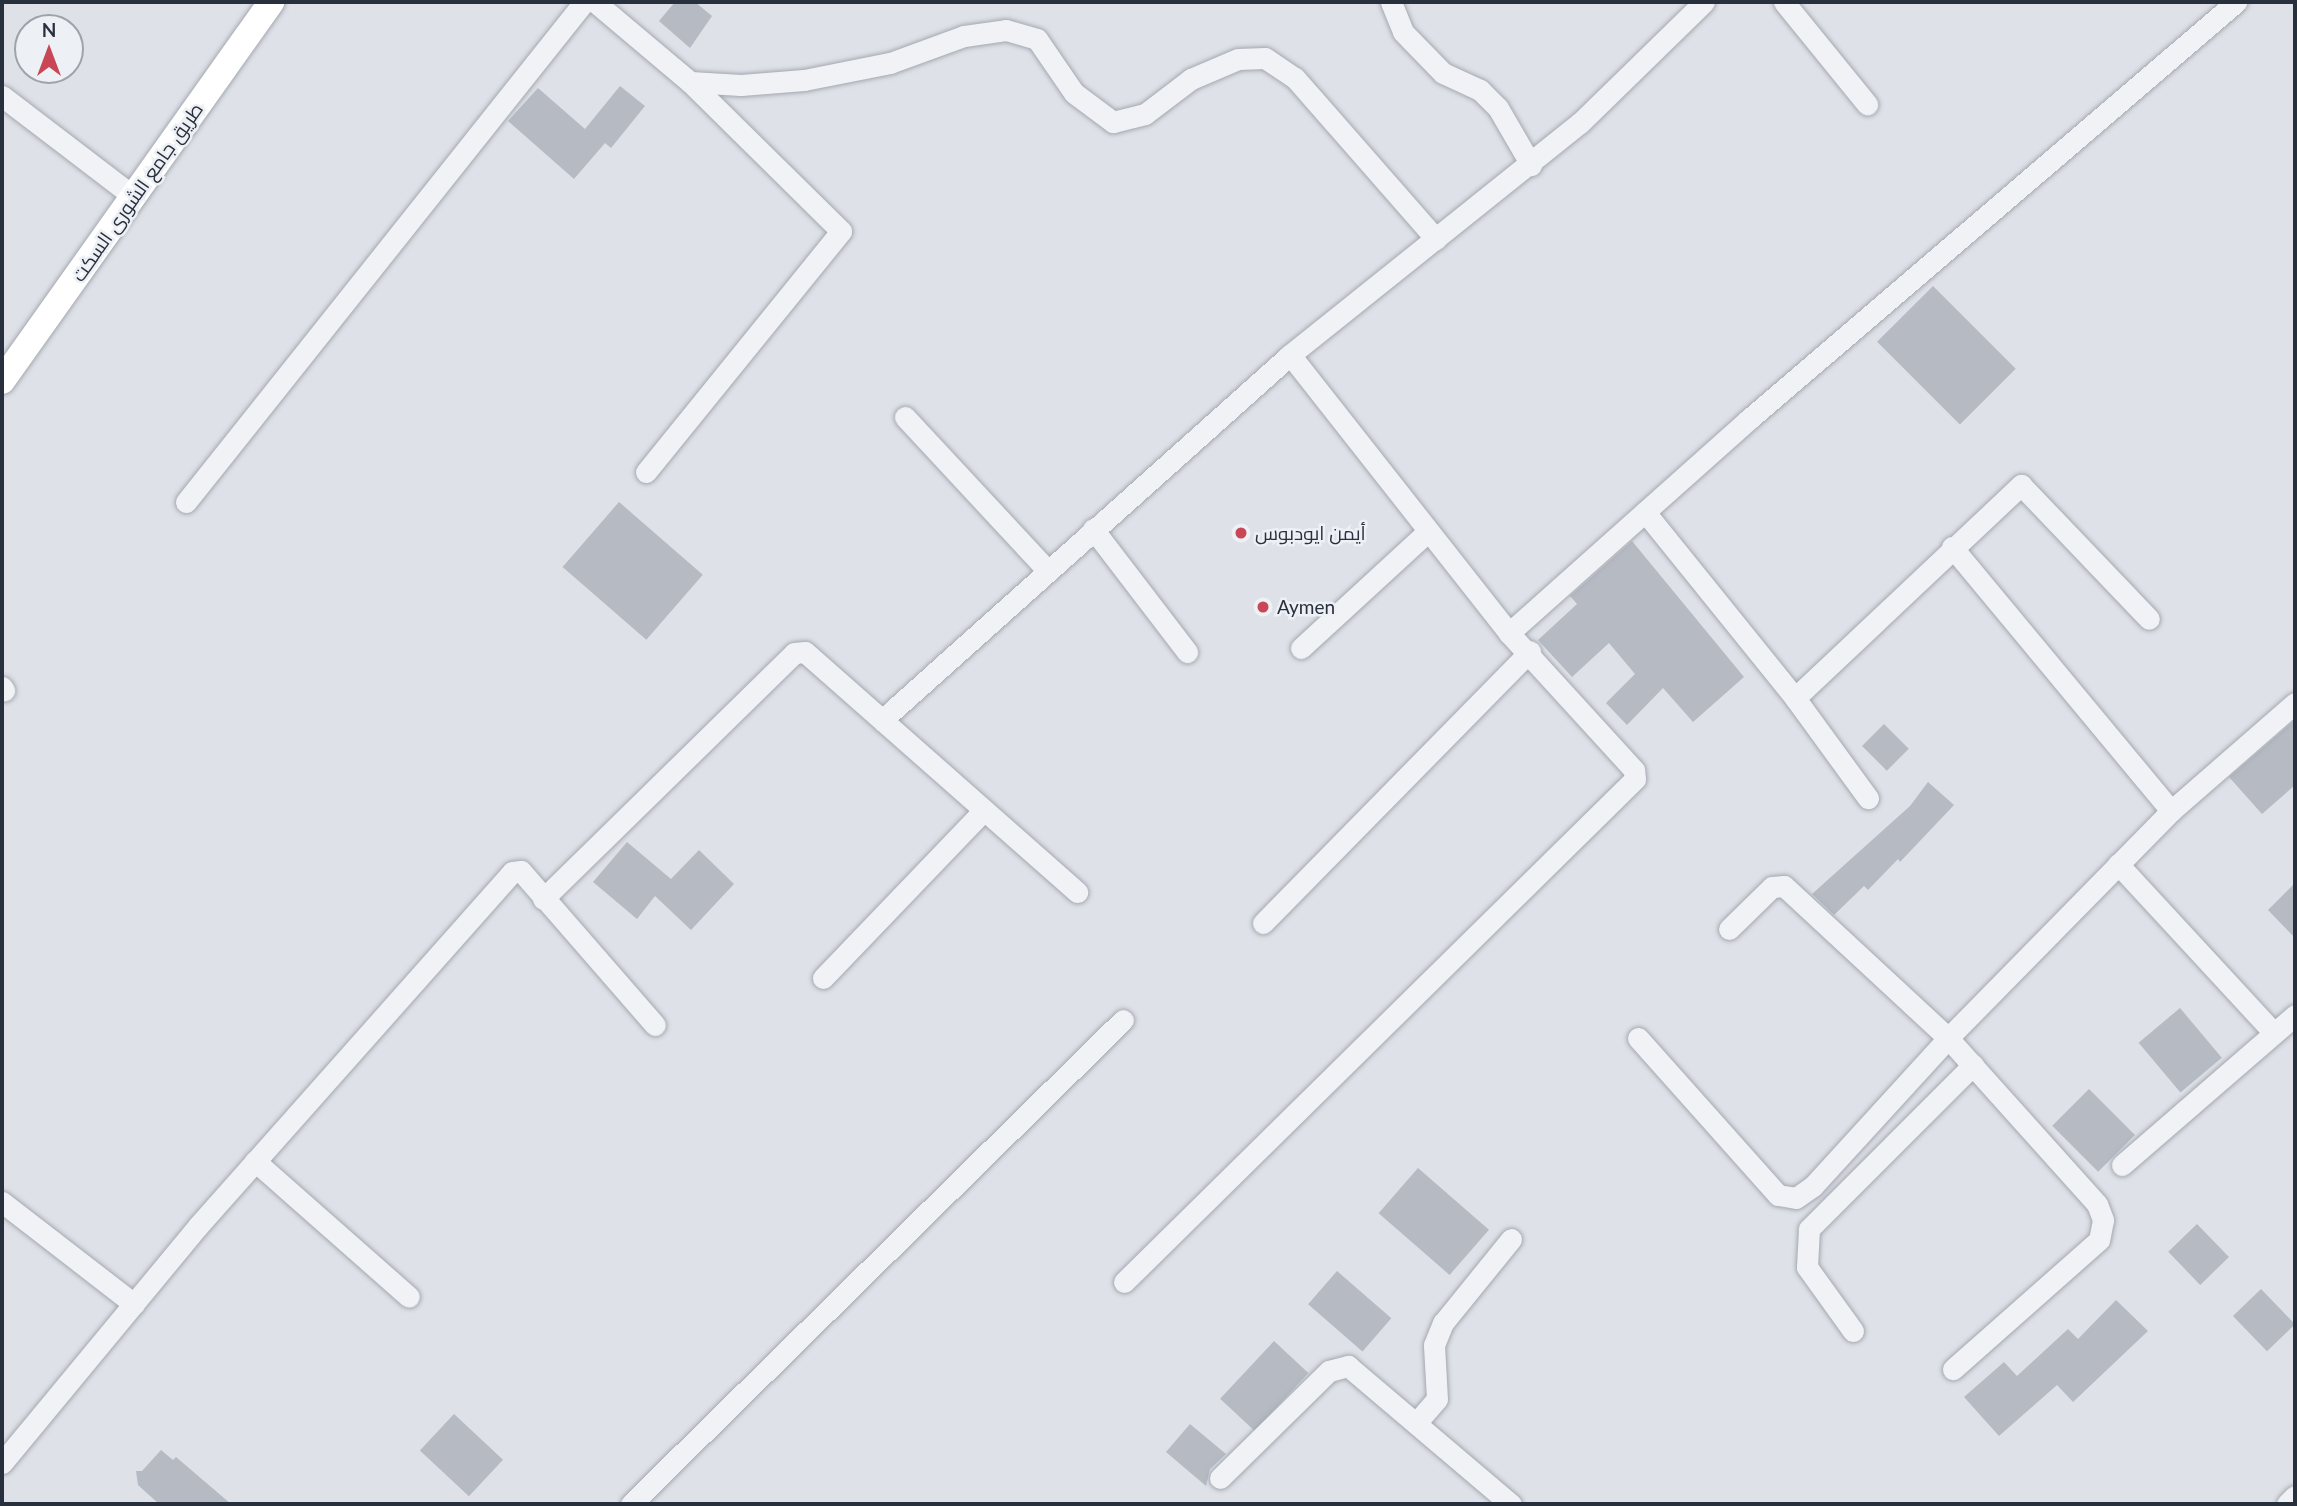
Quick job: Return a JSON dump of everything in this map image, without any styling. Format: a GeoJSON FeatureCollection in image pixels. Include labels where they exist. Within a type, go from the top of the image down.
{"type":"FeatureCollection","features":[{"type":"Feature","properties":{"kind":"main road","name":"طريق جامع الشورى السكت"},"geometry":{"type":"LineString","coordinates":[[2,382],[271,2]]}},
{"type":"Feature","properties":{"kind":"street"},"geometry":{"type":"LineString","coordinates":[[186,502],[584,2]]}},
{"type":"Feature","properties":{"kind":"street"},"geometry":{"type":"LineString","coordinates":[[595,2],[690,82],[841,231],[646,472]]}},
{"type":"Feature","properties":{"kind":"street"},"geometry":{"type":"LineString","coordinates":[[1391,2],[1403,32],[1443,73],[1480,90],[1498,108],[1531,164]]}},
{"type":"Feature","properties":{"kind":"street"},"geometry":{"type":"LineString","coordinates":[[882,720],[1290,355],[1531,164],[1704,2]]}},
{"type":"Feature","properties":{"kind":"street"},"geometry":{"type":"LineString","coordinates":[[1784,2],[1867,104]]}},
{"type":"Feature","properties":{"kind":"street"},"geometry":{"type":"LineString","coordinates":[[1509,633],[1645,512],[2235,2]]}},
{"type":"Feature","properties":{"kind":"street"},"geometry":{"type":"LineString","coordinates":[[690,82],[741,85],[804,80],[890,63],[964,36],[1006,30],[1037,39],[1073,93],[1112,122],[1145,114],[1191,79],[1238,59],[1265,58],[1296,78],[1436,239]]}},
{"type":"Feature","properties":{"kind":"street"},"geometry":{"type":"LineString","coordinates":[[2,96],[134,197]]}},
{"type":"Feature","properties":{"kind":"street"},"geometry":{"type":"LineString","coordinates":[[1124,1283],[1632,786],[1634,770],[1530,651],[1509,633],[1290,355]]}},
{"type":"Feature","properties":{"kind":"street"},"geometry":{"type":"LineString","coordinates":[[905,417],[1047,570]]}},
{"type":"Feature","properties":{"kind":"street"},"geometry":{"type":"LineString","coordinates":[[1795,698],[1952,547],[2021,485],[2149,619]]}},
{"type":"Feature","properties":{"kind":"street"},"geometry":{"type":"LineString","coordinates":[[1645,512],[1795,698],[1868,798]]}},
{"type":"Feature","properties":{"kind":"street"},"geometry":{"type":"LineString","coordinates":[[1093,529],[1187,652]]}},
{"type":"Feature","properties":{"kind":"street"},"geometry":{"type":"LineString","coordinates":[[1301,648],[1427,532]]}},
{"type":"Feature","properties":{"kind":"street"},"geometry":{"type":"LineString","coordinates":[[1952,547],[2171,811]]}},
{"type":"Feature","properties":{"kind":"street"},"geometry":{"type":"LineString","coordinates":[[1263,923],[1530,651]]}},
{"type":"Feature","properties":{"kind":"street"},"geometry":{"type":"LineString","coordinates":[[542,900],[794,653],[805,652],[1077,892]]}},
{"type":"Feature","properties":{"kind":"street"},"geometry":{"type":"LineString","coordinates":[[1638,1038],[1778,1195],[1796,1198],[1813,1186],[1948,1038],[2171,811],[2295,703]]}},
{"type":"Feature","properties":{"kind":"street"},"geometry":{"type":"LineString","coordinates":[[823,978],[983,811]]}},
{"type":"Feature","properties":{"kind":"street"},"geometry":{"type":"LineString","coordinates":[[2118,864],[2274,1033]]}},
{"type":"Feature","properties":{"kind":"street"},"geometry":{"type":"LineString","coordinates":[[2,1463],[255,1161],[512,872],[522,871],[542,900],[655,1025]]}},
{"type":"Feature","properties":{"kind":"street"},"geometry":{"type":"LineString","coordinates":[[1729,929],[1773,887],[1784,886],[1948,1038],[2097,1204],[2103,1220],[2099,1240],[1953,1370]]}},
{"type":"Feature","properties":{"kind":"street"},"geometry":{"type":"LineString","coordinates":[[2122,1165],[2295,1015]]}},
{"type":"Feature","properties":{"kind":"street"},"geometry":{"type":"LineString","coordinates":[[631,1504],[1123,1020]]}},
{"type":"Feature","properties":{"kind":"street"},"geometry":{"type":"LineString","coordinates":[[1853,1331],[1807,1267],[1810,1229],[1973,1065]]}},
{"type":"Feature","properties":{"kind":"street"},"geometry":{"type":"LineString","coordinates":[[255,1161],[409,1297]]}},
{"type":"Feature","properties":{"kind":"street"},"geometry":{"type":"LineString","coordinates":[[2,1202],[134,1304]]}},
{"type":"Feature","properties":{"kind":"street"},"geometry":{"type":"LineString","coordinates":[[1417,1422],[1437,1399],[1434,1345],[1443,1323],[1511,1239]]}},
{"type":"Feature","properties":{"kind":"street"},"geometry":{"type":"LineString","coordinates":[[1220,1478],[1339,1366],[1365,1376],[1511,1504]]}},
{"type":"Feature","properties":{"kind":"street"},"geometry":{"type":"LineString","coordinates":[[2287,1504],[2295,1496]]}},
{"type":"Feature","properties":{"kind":"building"},"geometry":{"type":"Polygon","coordinates":[[[675,2],[695,2],[712,16],[690,48],[659,21],[675,2]]]}},
{"type":"Feature","properties":{"kind":"building"},"geometry":{"type":"Polygon","coordinates":[[[620,86],[645,106],[611,148],[605,143],[574,179],[508,121],[538,88],[585,129],[620,86]]]}},
{"type":"Feature","properties":{"kind":"building"},"geometry":{"type":"Polygon","coordinates":[[[1933,286],[2016,369],[1960,425],[1877,342],[1933,286]]]}},
{"type":"Feature","properties":{"kind":"building"},"geometry":{"type":"Polygon","coordinates":[[[619,502],[703,575],[646,640],[563,567],[619,502]]]}},
{"type":"Feature","properties":{"kind":"building"},"geometry":{"type":"Polygon","coordinates":[[[1632,541],[1744,677],[1693,722],[1663,688],[1627,725],[1606,703],[1635,674],[1609,643],[1572,677],[1538,640],[1577,604],[1570,596],[1632,541]]]}},
{"type":"Feature","properties":{"kind":"building"},"geometry":{"type":"Polygon","coordinates":[[[2295,720],[2295,785],[2262,814],[2229,777],[2295,720]]]}},
{"type":"Feature","properties":{"kind":"building"},"geometry":{"type":"Polygon","coordinates":[[[1884,724],[1909,749],[1887,771],[1862,746],[1884,724]]]}},
{"type":"Feature","properties":{"kind":"building"},"geometry":{"type":"Polygon","coordinates":[[[1928,782],[1954,805],[1900,862],[1898,859],[1868,890],[1864,886],[1834,915],[1812,894],[1910,806],[1928,782]]]}},
{"type":"Feature","properties":{"kind":"building"},"geometry":{"type":"Polygon","coordinates":[[[627,842],[671,879],[699,850],[734,884],[691,930],[655,896],[637,919],[593,882],[627,842]]]}},
{"type":"Feature","properties":{"kind":"building"},"geometry":{"type":"Polygon","coordinates":[[[2295,883],[2295,938],[2268,910],[2295,883]]]}},
{"type":"Feature","properties":{"kind":"building"},"geometry":{"type":"Polygon","coordinates":[[[2180,1008],[2222,1058],[2180,1093],[2139,1043],[2180,1008]]]}},
{"type":"Feature","properties":{"kind":"building"},"geometry":{"type":"Polygon","coordinates":[[[2089,1089],[2135,1135],[2098,1172],[2052,1126],[2089,1089]]]}},
{"type":"Feature","properties":{"kind":"building"},"geometry":{"type":"Polygon","coordinates":[[[1418,1168],[1489,1230],[1450,1275],[1379,1213],[1418,1168]]]}},
{"type":"Feature","properties":{"kind":"building"},"geometry":{"type":"Polygon","coordinates":[[[2197,1224],[2229,1257],[2200,1285],[2168,1252],[2197,1224]]]}},
{"type":"Feature","properties":{"kind":"building"},"geometry":{"type":"Polygon","coordinates":[[[1337,1271],[1391,1318],[1362,1351],[1308,1304],[1337,1271]]]}},
{"type":"Feature","properties":{"kind":"building"},"geometry":{"type":"Polygon","coordinates":[[[2261,1289],[2295,1324],[2267,1351],[2233,1316],[2261,1289]]]}},
{"type":"Feature","properties":{"kind":"building"},"geometry":{"type":"Polygon","coordinates":[[[2116,1300],[2148,1331],[2073,1402],[2057,1385],[1999,1436],[1964,1397],[2004,1362],[2017,1376],[2068,1329],[2078,1339],[2116,1300]]]}},
{"type":"Feature","properties":{"kind":"building"},"geometry":{"type":"Polygon","coordinates":[[[1274,1341],[1308,1373],[1254,1431],[1220,1399],[1274,1341]]]}},
{"type":"Feature","properties":{"kind":"building"},"geometry":{"type":"Polygon","coordinates":[[[454,1414],[503,1460],[469,1496],[420,1451],[454,1414]]]}},
{"type":"Feature","properties":{"kind":"building"},"geometry":{"type":"Polygon","coordinates":[[[1190,1424],[1226,1454],[1210,1469],[1206,1486],[1166,1452],[1190,1424]]]}},
{"type":"Feature","properties":{"kind":"building"},"geometry":{"type":"Polygon","coordinates":[[[161,1450],[173,1460],[176,1457],[231,1504],[159,1504],[138,1485],[136,1471],[142,1471],[161,1450]]]}},
{"type":"Feature","properties":{"kind":"place","name":"أيمن ايودبوس"},"geometry":{"type":"Point","coordinates":[1241,533]}},
{"type":"Feature","properties":{"kind":"place","name":"Aymen"},"geometry":{"type":"Point","coordinates":[1263,607]}}]}
